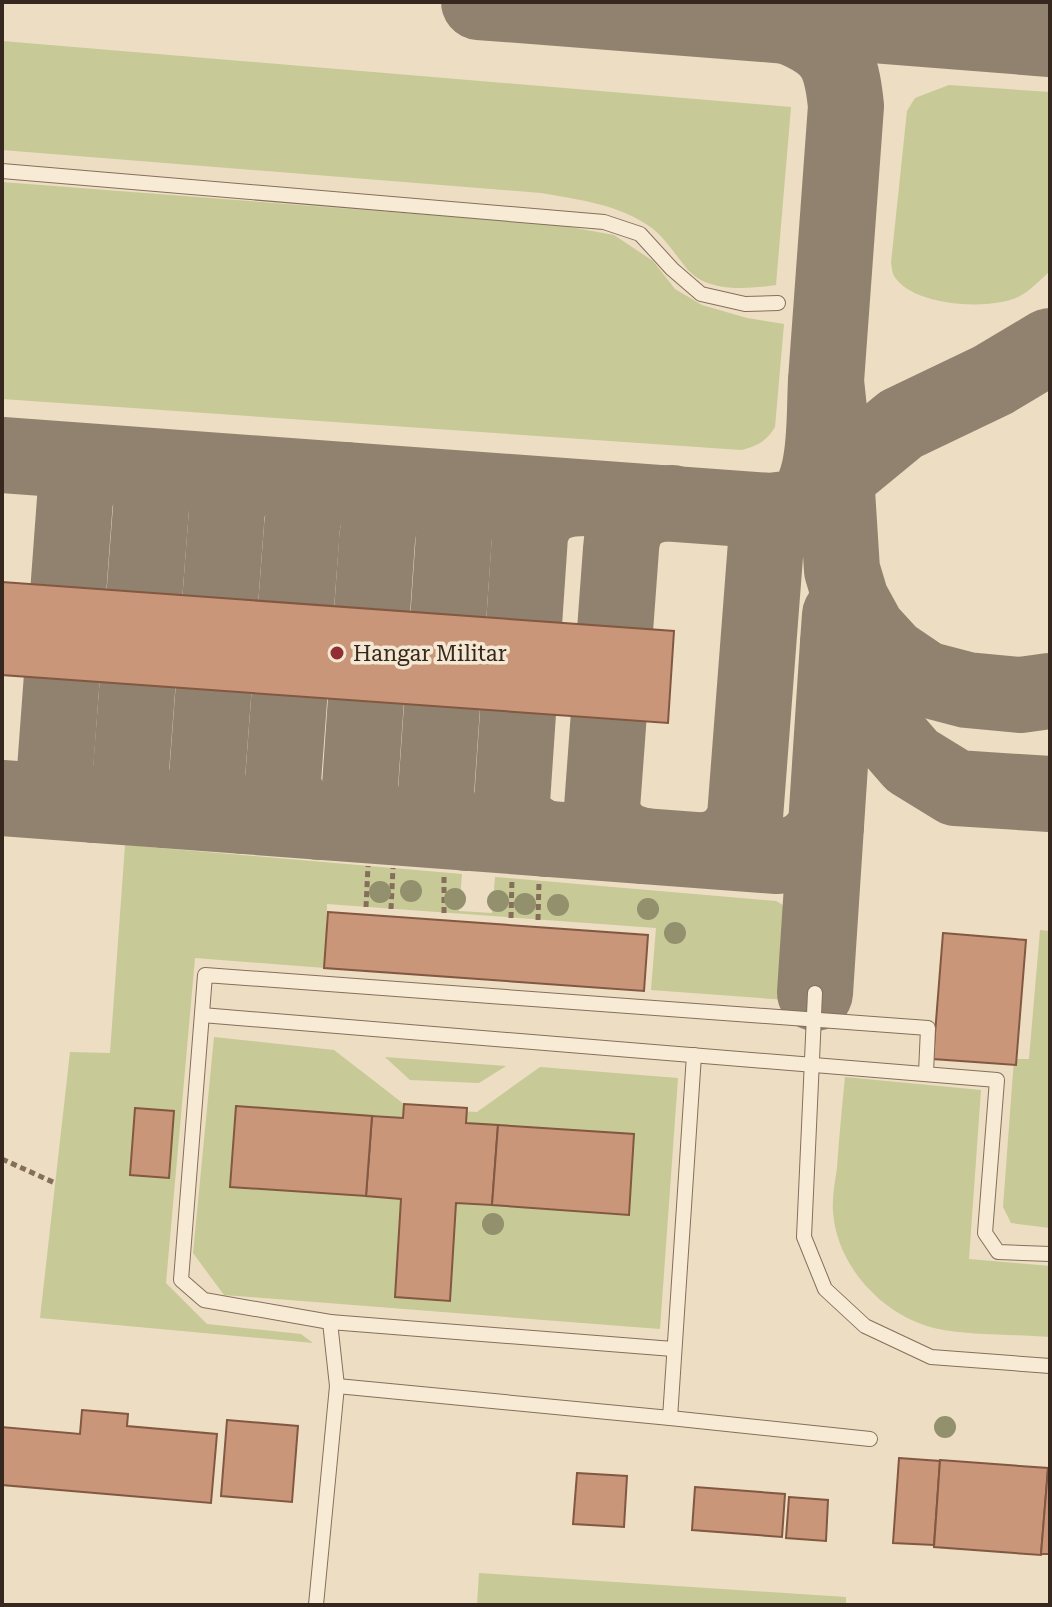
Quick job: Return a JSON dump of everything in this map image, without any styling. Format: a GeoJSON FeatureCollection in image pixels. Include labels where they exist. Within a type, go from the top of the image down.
{"type":"FeatureCollection","features":[{"type":"Feature","properties":{"kind":"lane"},"geometry":{"type":"LineString","coordinates":[[2,171],[604,222],[640,234],[672,269],[701,294],[745,304],[778,303]]}},
{"type":"Feature","properties":{"kind":"lane"},"geometry":{"type":"LineString","coordinates":[[673,1349],[330,1322],[204,1300],[181,1280],[205,975],[928,1028],[926,1073]]}},
{"type":"Feature","properties":{"kind":"lane"},"geometry":{"type":"LineString","coordinates":[[815,993],[804,1237],[825,1289],[865,1326],[931,1357],[1050,1366]]}},
{"type":"Feature","properties":{"kind":"lane"},"geometry":{"type":"LineString","coordinates":[[202,1015],[997,1080],[985,1233],[998,1252],[1050,1254]]}},
{"type":"Feature","properties":{"kind":"lane"},"geometry":{"type":"LineString","coordinates":[[670,1418],[694,1055]]}},
{"type":"Feature","properties":{"kind":"lane"},"geometry":{"type":"LineString","coordinates":[[316,1605],[337,1386],[330,1322]]}},
{"type":"Feature","properties":{"kind":"lane"},"geometry":{"type":"LineString","coordinates":[[337,1386],[870,1439]]}},
{"type":"Feature","properties":{"kind":"path"},"geometry":{"type":"LineString","coordinates":[[366,907],[368,866]]}},
{"type":"Feature","properties":{"kind":"path"},"geometry":{"type":"LineString","coordinates":[[391,909],[393,868]]}},
{"type":"Feature","properties":{"kind":"path"},"geometry":{"type":"LineString","coordinates":[[444,873],[444,913]]}},
{"type":"Feature","properties":{"kind":"path"},"geometry":{"type":"LineString","coordinates":[[511,918],[512,878]]}},
{"type":"Feature","properties":{"kind":"path"},"geometry":{"type":"LineString","coordinates":[[538,920],[539,881]]}},
{"type":"Feature","properties":{"kind":"path"},"geometry":{"type":"LineString","coordinates":[[2,1159],[55,1183]]}},
{"type":"Feature","properties":{"kind":"green space"},"geometry":{"type":"Polygon","coordinates":[[[2,41],[791,107],[776,285],[730,288],[707,283],[688,270],[652,228],[613,208],[570,198],[541,193],[2,150],[2,41]]]}},
{"type":"Feature","properties":{"kind":"green space"},"geometry":{"type":"Polygon","coordinates":[[[949,85],[1050,92],[1050,271],[1024,294],[1007,301],[973,304],[935,300],[904,286],[893,273],[891,263],[907,111],[915,98],[949,85]]]}},
{"type":"Feature","properties":{"kind":"green space"},"geometry":{"type":"Polygon","coordinates":[[[2,182],[559,225],[614,235],[653,261],[675,289],[702,305],[747,318],[784,324],[775,427],[761,442],[741,450],[2,399],[2,182]]]}},
{"type":"Feature","properties":{"kind":"green space"},"geometry":{"type":"Polygon","coordinates":[[[125,845],[462,874],[459,911],[492,913],[495,877],[776,901],[790,909],[787,1000],[651,990],[656,928],[327,904],[325,968],[195,958],[166,1283],[207,1324],[301,1334],[313,1343],[40,1318],[70,1052],[110,1053],[125,845]]]}},
{"type":"Feature","properties":{"kind":"green space"},"geometry":{"type":"Polygon","coordinates":[[[1040,930],[1050,931],[1050,1228],[1011,1223],[1003,1207],[1014,1059],[1029,1059],[1040,930]]]}},
{"type":"Feature","properties":{"kind":"green space"},"geometry":{"type":"Polygon","coordinates":[[[214,1037],[334,1050],[409,1108],[477,1112],[540,1067],[678,1078],[660,1329],[224,1295],[193,1253],[214,1037]]]}},
{"type":"Feature","properties":{"kind":"green space"},"geometry":{"type":"Polygon","coordinates":[[[385,1057],[506,1066],[479,1083],[410,1080],[385,1057]]]}},
{"type":"Feature","properties":{"kind":"green space"},"geometry":{"type":"Polygon","coordinates":[[[845,1077],[981,1090],[969,1259],[1050,1266],[1050,1337],[977,1334],[934,1328],[897,1312],[865,1285],[843,1250],[833,1211],[845,1077]]]}},
{"type":"Feature","properties":{"kind":"green space"},"geometry":{"type":"Polygon","coordinates":[[[479,1573],[846,1597],[846,1605],[477,1605],[479,1573]]]}},
{"type":"Feature","properties":{"kind":"building","name":"Hangar Militar"},"geometry":{"type":"Polygon","coordinates":[[[2,582],[674,631],[668,723],[2,675],[2,582]]]}},
{"type":"Feature","properties":{"kind":"building"},"geometry":{"type":"Polygon","coordinates":[[[328,912],[648,935],[644,991],[324,968],[328,912]]]}},
{"type":"Feature","properties":{"kind":"building"},"geometry":{"type":"Polygon","coordinates":[[[943,933],[1026,940],[1016,1065],[933,1059],[943,933]]]}},
{"type":"Feature","properties":{"kind":"building"},"geometry":{"type":"Polygon","coordinates":[[[404,1104],[467,1108],[466,1123],[498,1125],[492,1205],[456,1203],[450,1301],[395,1297],[401,1199],[366,1196],[372,1116],[403,1118],[404,1104]]]}},
{"type":"Feature","properties":{"kind":"building"},"geometry":{"type":"Polygon","coordinates":[[[236,1106],[372,1116],[366,1196],[230,1187],[236,1106]]]}},
{"type":"Feature","properties":{"kind":"building"},"geometry":{"type":"Polygon","coordinates":[[[135,1108],[174,1111],[169,1178],[130,1175],[135,1108]]]}},
{"type":"Feature","properties":{"kind":"building"},"geometry":{"type":"Polygon","coordinates":[[[498,1125],[634,1134],[629,1215],[492,1205],[498,1125]]]}},
{"type":"Feature","properties":{"kind":"building"},"geometry":{"type":"Polygon","coordinates":[[[82,1410],[128,1414],[127,1426],[217,1434],[211,1503],[2,1485],[2,1427],[80,1434],[82,1410]]]}},
{"type":"Feature","properties":{"kind":"building"},"geometry":{"type":"Polygon","coordinates":[[[227,1420],[298,1426],[292,1502],[221,1496],[227,1420]]]}},
{"type":"Feature","properties":{"kind":"building"},"geometry":{"type":"Polygon","coordinates":[[[899,1458],[940,1461],[934,1545],[893,1543],[899,1458]]]}},
{"type":"Feature","properties":{"kind":"building"},"geometry":{"type":"Polygon","coordinates":[[[940,1460],[1048,1468],[1041,1555],[934,1547],[940,1460]]]}},
{"type":"Feature","properties":{"kind":"building"},"geometry":{"type":"Polygon","coordinates":[[[1048,1469],[1050,1554],[1041,1554],[1048,1469]]]}},
{"type":"Feature","properties":{"kind":"building"},"geometry":{"type":"Polygon","coordinates":[[[577,1473],[627,1476],[624,1527],[573,1524],[577,1473]]]}},
{"type":"Feature","properties":{"kind":"building"},"geometry":{"type":"Polygon","coordinates":[[[695,1487],[785,1494],[782,1537],[692,1530],[695,1487]]]}},
{"type":"Feature","properties":{"kind":"building"},"geometry":{"type":"Polygon","coordinates":[[[789,1497],[828,1500],[826,1541],[786,1538],[789,1497]]]}},
{"type":"Feature","properties":{"kind":"taxiway"},"geometry":{"type":"LineString","coordinates":[[479,2],[788,26],[874,25],[1050,39]]}},
{"type":"Feature","properties":{"kind":"taxiway"},"geometry":{"type":"LineString","coordinates":[[788,26],[816,40],[832,55],[838,65],[846,106],[826,381],[842,570],[851,600],[868,631],[891,656],[925,679],[967,690],[1020,695],[1050,691]]}},
{"type":"Feature","properties":{"kind":"taxiway"},"geometry":{"type":"LineString","coordinates":[[706,850],[730,840],[745,817],[766,543],[772,530],[901,424],[993,380],[1050,346]]}},
{"type":"Feature","properties":{"kind":"taxiway"},"geometry":{"type":"LineString","coordinates":[[2,455],[771,511],[802,503],[816,480],[823,446],[826,381]]}},
{"type":"Feature","properties":{"kind":"taxiway"},"geometry":{"type":"LineString","coordinates":[[94,805],[68,794],[55,770],[75,499],[81,484],[91,473],[120,465]]}},
{"type":"Feature","properties":{"kind":"taxiway"},"geometry":{"type":"LineString","coordinates":[[165,810],[141,795],[131,770],[151,508],[156,492],[165,481],[195,470]]}},
{"type":"Feature","properties":{"kind":"taxiway"},"geometry":{"type":"LineString","coordinates":[[243,816],[219,803],[207,777],[227,510],[242,485],[253,478],[268,475]]}},
{"type":"Feature","properties":{"kind":"taxiway"},"geometry":{"type":"LineString","coordinates":[[318,822],[294,807],[283,781],[302,527],[306,509],[315,495],[328,485],[346,480]]}},
{"type":"Feature","properties":{"kind":"taxiway"},"geometry":{"type":"LineString","coordinates":[[395,827],[370,812],[363,801],[360,786],[377,540],[388,502],[402,491],[423,486]]}},
{"type":"Feature","properties":{"kind":"taxiway"},"geometry":{"type":"LineString","coordinates":[[467,833],[446,818],[439,807],[436,793],[454,535],[460,515],[469,503],[483,495],[503,492]]}},
{"type":"Feature","properties":{"kind":"taxiway"},"geometry":{"type":"LineString","coordinates":[[547,839],[524,826],[516,816],[512,802],[530,536],[538,517],[550,506],[586,498]]}},
{"type":"Feature","properties":{"kind":"taxiway"},"geometry":{"type":"LineString","coordinates":[[644,846],[617,834],[602,808],[621,549],[626,529],[636,515],[652,506],[672,503]]}},
{"type":"Feature","properties":{"kind":"taxiway"},"geometry":{"type":"LineString","coordinates":[[840,615],[838,643],[849,668],[892,738],[912,761],[956,788],[1050,794]]}},
{"type":"Feature","properties":{"kind":"taxiway"},"geometry":{"type":"LineString","coordinates":[[815,993],[838,643]]}},
{"type":"Feature","properties":{"kind":"taxiway"},"geometry":{"type":"LineString","coordinates":[[2,798],[777,856],[806,848],[826,826]]}},
{"type":"Feature","properties":{"kind":"place","name":"Hangar Militar"},"geometry":{"type":"Point","coordinates":[337,653]}}]}
